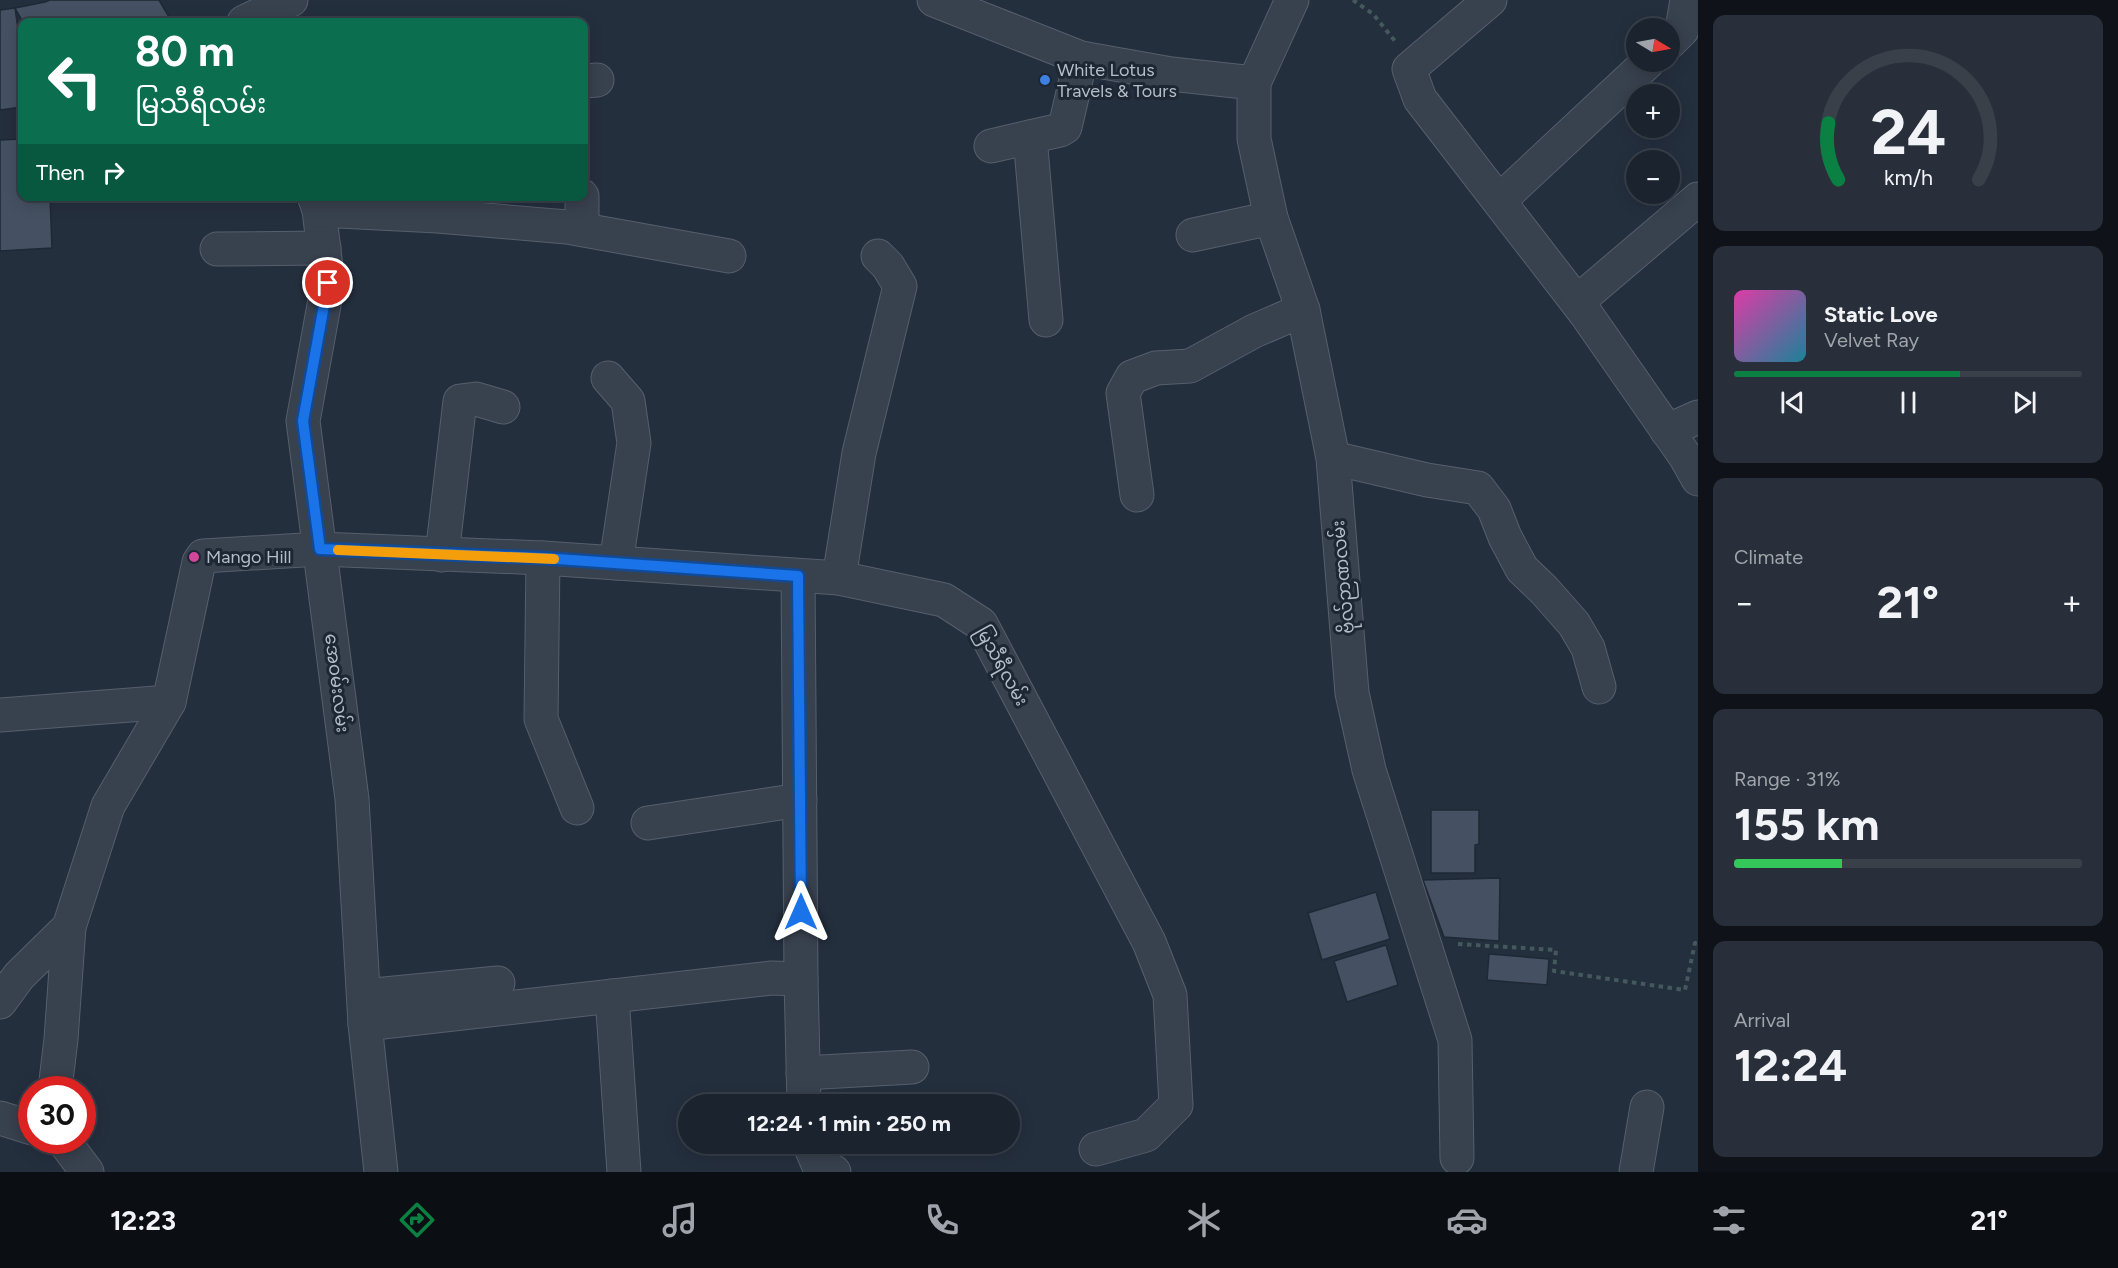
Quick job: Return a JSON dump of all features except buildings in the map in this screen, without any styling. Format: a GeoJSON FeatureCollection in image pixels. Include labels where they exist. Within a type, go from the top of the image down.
{"type":"FeatureCollection","features":[{"type":"Feature","properties":{"kind":"street"},"geometry":{"type":"LineString","coordinates":[[234,0],[242,18]]}},
{"type":"Feature","properties":{"kind":"street"},"geometry":{"type":"LineString","coordinates":[[253,18],[291,0]]}},
{"type":"Feature","properties":{"kind":"street"},"geometry":{"type":"LineString","coordinates":[[934,0],[1081,58],[1171,74],[1254,83]]}},
{"type":"Feature","properties":{"kind":"street","name":"ဗိုလ်ဉာဏလမ်း"},"geometry":{"type":"LineString","coordinates":[[1292,0],[1254,83],[1254,139],[1272,218],[1303,310],[1333,458],[1352,693],[1369,770],[1455,1040],[1457,1158]]}},
{"type":"Feature","properties":{"kind":"street"},"geometry":{"type":"LineString","coordinates":[[1490,0],[1409,69],[1420,99],[1577,303],[1698,479]]}},
{"type":"Feature","properties":{"kind":"street"},"geometry":{"type":"LineString","coordinates":[[1680,32],[1687,0]]}},
{"type":"Feature","properties":{"kind":"street"},"geometry":{"type":"LineString","coordinates":[[991,146],[1065,127],[1081,58]]}},
{"type":"Feature","properties":{"kind":"street"},"geometry":{"type":"LineString","coordinates":[[1499,201],[1637,72]]}},
{"type":"Feature","properties":{"kind":"street"},"geometry":{"type":"LineString","coordinates":[[1030,137],[1046,321]]}},
{"type":"Feature","properties":{"kind":"street"},"geometry":{"type":"LineString","coordinates":[[1577,303],[1698,199]]}},
{"type":"Feature","properties":{"kind":"street"},"geometry":{"type":"LineString","coordinates":[[582,201],[582,229]]}},
{"type":"Feature","properties":{"kind":"street"},"geometry":{"type":"LineString","coordinates":[[316,203],[582,229],[729,256]]}},
{"type":"Feature","properties":{"kind":"street","name":"အေဝမ်းလမ်း"},"geometry":{"type":"LineString","coordinates":[[316,203],[328,283],[303,421],[351,799],[364,1010],[381,1172]]}},
{"type":"Feature","properties":{"kind":"street"},"geometry":{"type":"LineString","coordinates":[[1193,235],[1272,218]]}},
{"type":"Feature","properties":{"kind":"street"},"geometry":{"type":"LineString","coordinates":[[217,249],[324,248]]}},
{"type":"Feature","properties":{"kind":"street"},"geometry":{"type":"LineString","coordinates":[[839,578],[859,453],[900,286],[878,256]]}},
{"type":"Feature","properties":{"kind":"street"},"geometry":{"type":"LineString","coordinates":[[1137,495],[1123,393],[1132,377],[1156,368],[1190,366],[1254,331],[1303,310]]}},
{"type":"Feature","properties":{"kind":"street"},"geometry":{"type":"LineString","coordinates":[[608,378],[628,401],[634,443],[616,563]]}},
{"type":"Feature","properties":{"kind":"street"},"geometry":{"type":"LineString","coordinates":[[442,555],[460,401],[476,399],[502,407]]}},
{"type":"Feature","properties":{"kind":"street"},"geometry":{"type":"LineString","coordinates":[[1667,431],[1698,417]]}},
{"type":"Feature","properties":{"kind":"street"},"geometry":{"type":"LineString","coordinates":[[1333,458],[1427,480],[1478,488],[1494,509],[1505,537],[1522,569],[1544,590],[1588,648],[1599,687]]}},
{"type":"Feature","properties":{"kind":"street","name":"မြသီရီလမ်း"},"geometry":{"type":"LineString","coordinates":[[169,702],[200,559],[203,556],[320,549],[543,558],[839,578],[944,600],[981,624],[1149,942],[1170,994],[1176,1105],[1146,1135],[1096,1149]]}},
{"type":"Feature","properties":{"kind":"street"},"geometry":{"type":"LineString","coordinates":[[543,558],[541,719],[577,808]]}},
{"type":"Feature","properties":{"kind":"street"},"geometry":{"type":"LineString","coordinates":[[798,576],[803,1088],[912,1067]]}},
{"type":"Feature","properties":{"kind":"street"},"geometry":{"type":"LineString","coordinates":[[0,715],[169,702]]}},
{"type":"Feature","properties":{"kind":"street"},"geometry":{"type":"LineString","coordinates":[[57,1076],[69,927],[108,806],[169,702]]}},
{"type":"Feature","properties":{"kind":"street"},"geometry":{"type":"LineString","coordinates":[[648,823],[800,800]]}},
{"type":"Feature","properties":{"kind":"street"},"geometry":{"type":"LineString","coordinates":[[0,1002],[20,976],[69,927]]}},
{"type":"Feature","properties":{"kind":"street"},"geometry":{"type":"LineString","coordinates":[[364,1010],[612,996],[771,978],[801,979]]}},
{"type":"Feature","properties":{"kind":"street"},"geometry":{"type":"LineString","coordinates":[[364,1010],[498,983]]}},
{"type":"Feature","properties":{"kind":"street"},"geometry":{"type":"LineString","coordinates":[[612,996],[624,1172]]}},
{"type":"Feature","properties":{"kind":"street"},"geometry":{"type":"LineString","coordinates":[[1636,1172],[1647,1107]]}},
{"type":"Feature","properties":{"kind":"street"},"geometry":{"type":"LineString","coordinates":[[0,1118],[18,1124]]}},
{"type":"Feature","properties":{"kind":"street"},"geometry":{"type":"LineString","coordinates":[[74,1154],[87,1172]]}},
{"type":"Feature","properties":{"kind":"street"},"geometry":{"type":"LineString","coordinates":[[813,1154],[818,1164],[834,1172]]}},
{"type":"Feature","properties":{"kind":"path"},"geometry":{"type":"LineString","coordinates":[[1353,0],[1374,14],[1401,47]]}},
{"type":"Feature","properties":{"kind":"path"},"geometry":{"type":"LineString","coordinates":[[1448,944],[1556,950],[1554,971],[1685,990],[1695,943],[1698,944]]}},
{"type":"Feature","properties":{"kind":"slow traffic"},"geometry":{"type":"LineString","coordinates":[[338,550],[554,559]]}},
{"type":"Feature","properties":{"kind":"place","name":"White Lotus Travels & Tours"},"geometry":{"type":"Point","coordinates":[1045,80]}},
{"type":"Feature","properties":{"kind":"place","name":"Mango Hill"},"geometry":{"type":"Point","coordinates":[194,557]}},
{"type":"Feature","properties":{"kind":"route"},"geometry":{"type":"LineString","coordinates":[[328,283],[303,421],[320,549],[543,558],[798,576],[801,912]]}}]}
